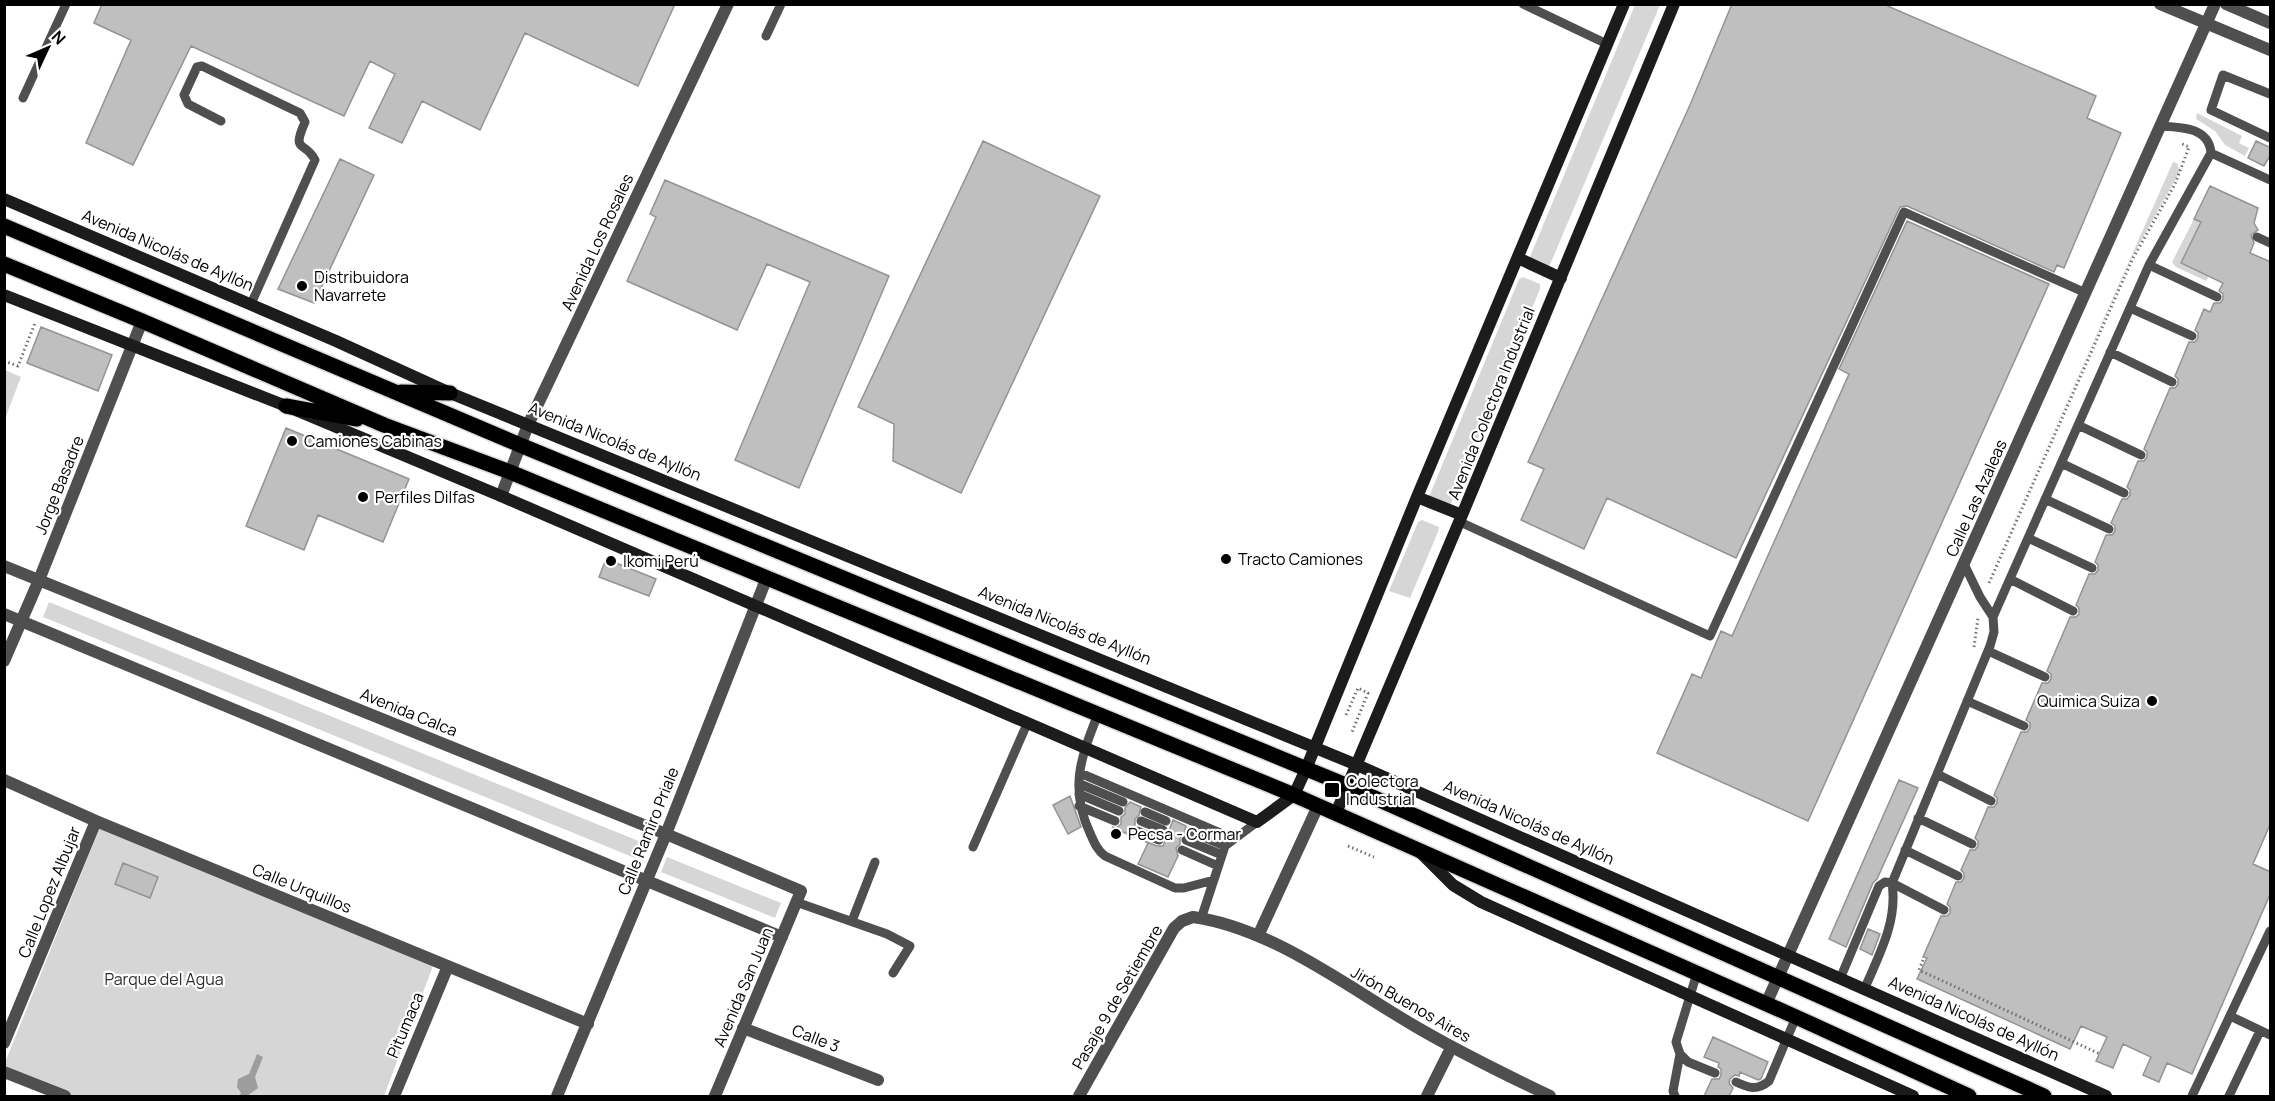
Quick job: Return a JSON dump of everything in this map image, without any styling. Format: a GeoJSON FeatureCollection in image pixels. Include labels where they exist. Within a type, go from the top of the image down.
{"type":"FeatureCollection","features":[{"type":"Feature","properties":{"kind":"main road","name":"Avenida Colectora Industrial"},"geometry":{"type":"LineString","coordinates":[[1294,795],[1624,4]]}},
{"type":"Feature","properties":{"kind":"main road","name":"Avenida Colectora Industrial"},"geometry":{"type":"LineString","coordinates":[[1336,813],[1674,4]]}},
{"type":"Feature","properties":{"kind":"main road","name":"Avenida Nicolás de Ayllón"},"geometry":{"type":"LineString","coordinates":[[4,200],[251,304],[450,393],[1315,747],[2106,1096]]}},
{"type":"Feature","properties":{"kind":"main road"},"geometry":{"type":"LineString","coordinates":[[4,226],[252,329],[520,446],[1348,786],[2044,1096]]}},
{"type":"Feature","properties":{"kind":"main road"},"geometry":{"type":"LineString","coordinates":[[1518,258],[1561,278]]}},
{"type":"Feature","properties":{"kind":"main road"},"geometry":{"type":"LineString","coordinates":[[4,264],[384,424],[510,472],[1294,795],[1969,1096]]}},
{"type":"Feature","properties":{"kind":"main road"},"geometry":{"type":"LineString","coordinates":[[4,295],[286,406],[501,496],[1257,822],[1294,795]]}},
{"type":"Feature","properties":{"kind":"main road"},"geometry":{"type":"LineString","coordinates":[[392,391],[450,393]]}},
{"type":"Feature","properties":{"kind":"main road"},"geometry":{"type":"LineString","coordinates":[[286,406],[384,424]]}},
{"type":"Feature","properties":{"kind":"main road"},"geometry":{"type":"LineString","coordinates":[[1417,497],[1461,518]]}},
{"type":"Feature","properties":{"kind":"main road"},"geometry":{"type":"LineString","coordinates":[[1098,714],[1113,689]]}},
{"type":"Feature","properties":{"kind":"main road"},"geometry":{"type":"LineString","coordinates":[[1418,850],[1453,885],[1481,902],[1913,1096]]}},
{"type":"Feature","properties":{"kind":"street","name":"Avenida Los Rosales"},"geometry":{"type":"LineString","coordinates":[[501,496],[528,425],[728,4]]}},
{"type":"Feature","properties":{"kind":"street"},"geometry":{"type":"LineString","coordinates":[[2160,4],[2271,50]]}},
{"type":"Feature","properties":{"kind":"street","name":"Calle Las Azaleas"},"geometry":{"type":"LineString","coordinates":[[1766,1004],[2215,4]]}},
{"type":"Feature","properties":{"kind":"street"},"geometry":{"type":"LineString","coordinates":[[2226,4],[2271,23]]}},
{"type":"Feature","properties":{"kind":"street","name":"Jorge Basadre"},"geometry":{"type":"LineString","coordinates":[[4,661],[39,580],[142,321]]}},
{"type":"Feature","properties":{"kind":"street","name":"Avenida Calca"},"geometry":{"type":"LineString","coordinates":[[4,566],[666,834],[799,896]]}},
{"type":"Feature","properties":{"kind":"street","name":"Calle Ramiro Priale"},"geometry":{"type":"LineString","coordinates":[[557,1096],[666,834],[767,577]]}},
{"type":"Feature","properties":{"kind":"street"},"geometry":{"type":"LineString","coordinates":[[4,614],[782,937]]}},
{"type":"Feature","properties":{"kind":"street","name":"Calle Urquillos"},"geometry":{"type":"LineString","coordinates":[[4,780],[96,821],[588,1024]]}},
{"type":"Feature","properties":{"kind":"street"},"geometry":{"type":"LineString","coordinates":[[1201,919],[1258,936],[1318,806]]}},
{"type":"Feature","properties":{"kind":"street","name":"Calle Lopez Albujar"},"geometry":{"type":"LineString","coordinates":[[4,1043],[96,821]]}},
{"type":"Feature","properties":{"kind":"street","name":"Avenida San Juan"},"geometry":{"type":"LineString","coordinates":[[715,1096],[799,896]]}},
{"type":"Feature","properties":{"kind":"street","name":"Pasaje 9 de Setiembre"},"geometry":{"type":"LineString","coordinates":[[1079,1096],[1174,928],[1182,921],[1193,918],[1201,919]]}},
{"type":"Feature","properties":{"kind":"street","name":"Jirón Buenos Aires"},"geometry":{"type":"LineString","coordinates":[[1258,936],[1294,952],[1451,1048],[1550,1096]]}},
{"type":"Feature","properties":{"kind":"street","name":"Pitumaca"},"geometry":{"type":"LineString","coordinates":[[394,1096],[448,966]]}},
{"type":"Feature","properties":{"kind":"street","name":"Calle 3"},"geometry":{"type":"LineString","coordinates":[[744,1028],[878,1080]]}},
{"type":"Feature","properties":{"kind":"street"},"geometry":{"type":"LineString","coordinates":[[1427,1096],[1451,1048]]}},
{"type":"Feature","properties":{"kind":"street"},"geometry":{"type":"LineString","coordinates":[[4,1072],[65,1096]]}},
{"type":"Feature","properties":{"kind":"lane"},"geometry":{"type":"LineString","coordinates":[[23,98],[66,4]]}},
{"type":"Feature","properties":{"kind":"lane"},"geometry":{"type":"LineString","coordinates":[[766,36],[781,4]]}},
{"type":"Feature","properties":{"kind":"lane"},"geometry":{"type":"LineString","coordinates":[[1523,4],[1607,44]]}},
{"type":"Feature","properties":{"kind":"lane"},"geometry":{"type":"LineString","coordinates":[[221,121],[188,104],[184,99],[197,67],[202,66],[300,113],[305,122],[299,140],[300,145],[315,160],[251,304]]}},
{"type":"Feature","properties":{"kind":"lane"},"geometry":{"type":"LineString","coordinates":[[2271,94],[2223,75],[2211,110],[2271,138]]}},
{"type":"Feature","properties":{"kind":"lane"},"geometry":{"type":"LineString","coordinates":[[1864,990],[1891,924],[1894,896],[1892,882],[1988,651],[1994,632],[1993,617],[2149,265],[2211,153],[2207,140],[2200,133],[2186,128],[2160,126]]}},
{"type":"Feature","properties":{"kind":"lane"},"geometry":{"type":"LineString","coordinates":[[2211,153],[2270,177]]}},
{"type":"Feature","properties":{"kind":"lane"},"geometry":{"type":"LineString","coordinates":[[1461,518],[1710,636],[1904,212],[2086,293]]}},
{"type":"Feature","properties":{"kind":"lane"},"geometry":{"type":"LineString","coordinates":[[2258,237],[2271,243]]}},
{"type":"Feature","properties":{"kind":"lane"},"geometry":{"type":"LineString","coordinates":[[2149,265],[2217,297]]}},
{"type":"Feature","properties":{"kind":"lane"},"geometry":{"type":"LineString","coordinates":[[2130,308],[2192,336]]}},
{"type":"Feature","properties":{"kind":"lane"},"geometry":{"type":"LineString","coordinates":[[2110,352],[2172,382]]}},
{"type":"Feature","properties":{"kind":"lane"},"geometry":{"type":"LineString","coordinates":[[2078,425],[2141,455]]}},
{"type":"Feature","properties":{"kind":"lane"},"geometry":{"type":"LineString","coordinates":[[2061,463],[2124,493]]}},
{"type":"Feature","properties":{"kind":"lane"},"geometry":{"type":"LineString","coordinates":[[2045,499],[2109,529]]}},
{"type":"Feature","properties":{"kind":"lane"},"geometry":{"type":"LineString","coordinates":[[2028,538],[2092,568]]}},
{"type":"Feature","properties":{"kind":"lane"},"geometry":{"type":"LineString","coordinates":[[1964,564],[1980,597],[1993,617]]}},
{"type":"Feature","properties":{"kind":"lane"},"geometry":{"type":"LineString","coordinates":[[2010,579],[2073,611]]}},
{"type":"Feature","properties":{"kind":"lane"},"geometry":{"type":"LineString","coordinates":[[1988,651],[2045,677]]}},
{"type":"Feature","properties":{"kind":"lane"},"geometry":{"type":"LineString","coordinates":[[1967,701],[2024,726]]}},
{"type":"Feature","properties":{"kind":"lane"},"geometry":{"type":"LineString","coordinates":[[1098,714],[1085,748],[1078,794],[1080,806],[1096,845],[1105,856],[1175,888],[1184,888],[1214,880]]}},
{"type":"Feature","properties":{"kind":"lane"},"geometry":{"type":"LineString","coordinates":[[973,847],[1027,724]]}},
{"type":"Feature","properties":{"kind":"lane"},"geometry":{"type":"LineString","coordinates":[[1080,773],[1234,839]]}},
{"type":"Feature","properties":{"kind":"lane"},"geometry":{"type":"LineString","coordinates":[[1937,774],[1991,801]]}},
{"type":"Feature","properties":{"kind":"lane"},"geometry":{"type":"LineString","coordinates":[[1078,794],[1121,807],[1080,784]]}},
{"type":"Feature","properties":{"kind":"lane"},"geometry":{"type":"LineString","coordinates":[[1080,806],[1115,821]]}},
{"type":"Feature","properties":{"kind":"lane"},"geometry":{"type":"LineString","coordinates":[[1143,816],[1165,825]]}},
{"type":"Feature","properties":{"kind":"lane"},"geometry":{"type":"LineString","coordinates":[[1918,818],[1972,844]]}},
{"type":"Feature","properties":{"kind":"lane"},"geometry":{"type":"LineString","coordinates":[[1201,919],[1224,850],[1234,839],[1257,822]]}},
{"type":"Feature","properties":{"kind":"lane"},"geometry":{"type":"LineString","coordinates":[[1137,831],[1159,840]]}},
{"type":"Feature","properties":{"kind":"lane"},"geometry":{"type":"LineString","coordinates":[[1188,835],[1224,850]]}},
{"type":"Feature","properties":{"kind":"lane"},"geometry":{"type":"LineString","coordinates":[[1182,850],[1218,866]]}},
{"type":"Feature","properties":{"kind":"lane"},"geometry":{"type":"LineString","coordinates":[[1905,850],[1958,876]]}},
{"type":"Feature","properties":{"kind":"lane"},"geometry":{"type":"LineString","coordinates":[[852,921],[874,862]]}},
{"type":"Feature","properties":{"kind":"lane"},"geometry":{"type":"LineString","coordinates":[[1840,979],[1879,886],[1885,882],[1892,882],[1944,910]]}},
{"type":"Feature","properties":{"kind":"lane"},"geometry":{"type":"LineString","coordinates":[[799,896],[910,946],[893,973]]}},
{"type":"Feature","properties":{"kind":"lane"},"geometry":{"type":"LineString","coordinates":[[2192,1096],[2271,931]]}},
{"type":"Feature","properties":{"kind":"lane"},"geometry":{"type":"LineString","coordinates":[[1697,973],[1676,1042],[1680,1054],[1688,1062],[1715,1074]]}},
{"type":"Feature","properties":{"kind":"lane"},"geometry":{"type":"LineString","coordinates":[[2230,1016],[2271,1035]]}},
{"type":"Feature","properties":{"kind":"lane"},"geometry":{"type":"LineString","coordinates":[[1755,1096],[1769,1081],[1796,1017]]}},
{"type":"Feature","properties":{"kind":"lane"},"geometry":{"type":"LineString","coordinates":[[2229,1096],[2260,1031]]}},
{"type":"Feature","properties":{"kind":"lane"},"geometry":{"type":"LineString","coordinates":[[1675,1096],[1673,1091],[1680,1054]]}},
{"type":"Feature","properties":{"kind":"lane"},"geometry":{"type":"LineString","coordinates":[[1736,1082],[1751,1088],[1761,1088]]}},
{"type":"Feature","properties":{"kind":"path"},"geometry":{"type":"LineString","coordinates":[[1986,589],[2132,260],[2182,171],[2189,147],[2180,143]]}},
{"type":"Feature","properties":{"kind":"path"},"geometry":{"type":"LineString","coordinates":[[4,361],[18,366],[40,310]]}},
{"type":"Feature","properties":{"kind":"path"},"geometry":{"type":"LineString","coordinates":[[1346,715],[1358,688],[1368,693],[1352,732]]}},
{"type":"Feature","properties":{"kind":"path"},"geometry":{"type":"LineString","coordinates":[[1348,846],[1374,857]]}},
{"type":"Feature","properties":{"kind":"path"},"geometry":{"type":"LineString","coordinates":[[1923,960],[1919,970],[2100,1053]]}},
{"type":"Feature","properties":{"kind":"green space"},"geometry":{"type":"Polygon","coordinates":[[[1635,5],[1660,5],[1549,267],[1529,259],[1635,5]]]}},
{"type":"Feature","properties":{"kind":"green space"},"geometry":{"type":"Polygon","coordinates":[[[2197,113],[2242,136],[2239,143],[2249,148],[2245,156],[2225,145],[2215,131],[2196,119],[2197,113]]]}},
{"type":"Feature","properties":{"kind":"green space"},"geometry":{"type":"Polygon","coordinates":[[[2173,162],[2177,163],[2180,171],[2131,259],[1987,582],[2173,162]]]}},
{"type":"Feature","properties":{"kind":"green space"},"geometry":{"type":"Polygon","coordinates":[[[2194,219],[2201,222],[2182,263],[2209,276],[2206,281],[2176,267],[2172,262],[2194,219]]]}},
{"type":"Feature","properties":{"kind":"green space"},"geometry":{"type":"Polygon","coordinates":[[[1523,277],[1540,284],[1540,289],[1450,506],[1429,497],[1519,279],[1523,277]]]}},
{"type":"Feature","properties":{"kind":"green space"},"geometry":{"type":"Polygon","coordinates":[[[5,370],[21,377],[5,419],[5,370]]]}},
{"type":"Feature","properties":{"kind":"green space"},"geometry":{"type":"Polygon","coordinates":[[[1422,520],[1439,527],[1410,598],[1389,591],[1418,522],[1422,520]]]}},
{"type":"Feature","properties":{"kind":"green space"},"geometry":{"type":"Polygon","coordinates":[[[49,602],[641,842],[635,858],[43,617],[49,602]]]}},
{"type":"Feature","properties":{"kind":"green space","name":"Parque del Agua"},"geometry":{"type":"Polygon","coordinates":[[[100,827],[433,966],[384,1096],[62,1096],[5,1073],[4,1065],[100,827]]]}},
{"type":"Feature","properties":{"kind":"green space"},"geometry":{"type":"Polygon","coordinates":[[[667,857],[781,903],[775,918],[661,872],[667,857]]]}},
{"type":"Feature","properties":{"kind":"shaded area"},"geometry":{"type":"Polygon","coordinates":[[[257,1054],[263,1057],[255,1077],[258,1088],[247,1096],[239,1096],[241,1093],[237,1087],[238,1079],[249,1074],[257,1054]]]}},
{"type":"Feature","properties":{"kind":"building"},"geometry":{"type":"Polygon","coordinates":[[[102,4],[675,4],[638,86],[525,33],[480,130],[422,101],[402,143],[369,128],[395,74],[370,61],[344,116],[191,46],[133,165],[86,143],[131,40],[94,23],[102,4]]]}},
{"type":"Feature","properties":{"kind":"building"},"geometry":{"type":"Polygon","coordinates":[[[1732,4],[1883,4],[2096,96],[2087,118],[2121,133],[2064,268],[2057,265],[2054,272],[1907,206],[1900,207],[1736,558],[1607,498],[1584,549],[1521,520],[1544,469],[1528,462],[1690,105],[1732,4]]]}},
{"type":"Feature","properties":{"kind":"building"},"geometry":{"type":"Polygon","coordinates":[[[983,141],[1100,196],[961,493],[893,461],[894,424],[858,407],[983,141]]]}},
{"type":"Feature","properties":{"kind":"building"},"geometry":{"type":"Polygon","coordinates":[[[2256,141],[2271,148],[2271,154],[2264,166],[2248,158],[2256,141]]]}},
{"type":"Feature","properties":{"kind":"building"},"geometry":{"type":"Polygon","coordinates":[[[340,159],[374,175],[314,303],[278,289],[340,159]]]}},
{"type":"Feature","properties":{"kind":"building"},"geometry":{"type":"Polygon","coordinates":[[[665,180],[889,276],[799,488],[735,460],[810,282],[767,264],[737,330],[627,281],[656,217],[650,214],[665,180]]]}},
{"type":"Feature","properties":{"kind":"building","name":"Quimica Suiza"},"geometry":{"type":"Polygon","coordinates":[[[2210,186],[2258,208],[2254,223],[2258,230],[2251,235],[2254,243],[2250,253],[2271,262],[2271,822],[2253,864],[2271,872],[2271,892],[2192,1074],[2167,1063],[2159,1082],[2143,1075],[2151,1057],[2123,1044],[2113,1068],[2096,1061],[2107,1037],[2081,1026],[2070,1049],[1917,979],[1927,958],[1923,957],[1941,916],[1947,916],[1950,913],[1950,907],[1947,904],[1956,882],[1961,882],[1964,878],[1961,870],[1970,850],[1975,850],[1978,846],[1975,838],[1988,807],[1994,807],[1997,803],[1994,795],[2021,732],[2027,732],[2030,728],[2030,723],[2026,720],[2042,683],[2048,683],[2051,679],[2051,674],[2047,671],[2070,617],[2076,617],[2079,614],[2079,608],[2076,605],[2089,574],[2095,574],[2098,570],[2095,562],[2106,535],[2112,535],[2115,531],[2115,526],[2111,523],[2122,499],[2127,499],[2130,495],[2127,487],[2138,461],[2144,461],[2147,457],[2144,449],[2170,388],[2175,388],[2178,384],[2175,376],[2189,342],[2195,342],[2198,338],[2195,330],[2204,309],[2210,312],[2214,303],[2220,303],[2223,299],[2223,294],[2219,291],[2223,283],[2181,263],[2201,222],[2194,219],[2210,186]]]}},
{"type":"Feature","properties":{"kind":"building"},"geometry":{"type":"Polygon","coordinates":[[[1907,221],[2049,284],[1808,821],[1657,753],[1692,674],[1701,678],[1721,631],[1732,636],[1849,374],[1839,369],[1907,221]]]}},
{"type":"Feature","properties":{"kind":"building"},"geometry":{"type":"Polygon","coordinates":[[[41,327],[112,355],[98,391],[27,363],[41,327]]]}},
{"type":"Feature","properties":{"kind":"building"},"geometry":{"type":"Polygon","coordinates":[[[286,428],[409,479],[383,542],[318,515],[304,550],[246,526],[286,428]]]}},
{"type":"Feature","properties":{"kind":"building"},"geometry":{"type":"Polygon","coordinates":[[[606,559],[656,579],[649,596],[599,577],[606,559]]]}},
{"type":"Feature","properties":{"kind":"building"},"geometry":{"type":"Polygon","coordinates":[[[1899,780],[1918,788],[1877,879],[1873,883],[1846,947],[1829,939],[1899,780]]]}},
{"type":"Feature","properties":{"kind":"building"},"geometry":{"type":"Polygon","coordinates":[[[1070,796],[1081,827],[1068,834],[1053,805],[1070,796]]]}},
{"type":"Feature","properties":{"kind":"building"},"geometry":{"type":"Polygon","coordinates":[[[1130,802],[1141,807],[1135,819],[1135,825],[1131,829],[1134,837],[1112,827],[1116,828],[1121,824],[1121,817],[1125,814],[1125,808],[1130,802]]]}},
{"type":"Feature","properties":{"kind":"building"},"geometry":{"type":"Polygon","coordinates":[[[1173,820],[1186,826],[1180,838],[1180,844],[1176,848],[1178,856],[1168,877],[1138,864],[1148,843],[1142,840],[1163,846],[1173,820]]]}},
{"type":"Feature","properties":{"kind":"building"},"geometry":{"type":"Polygon","coordinates":[[[123,863],[158,877],[150,898],[115,884],[123,863]]]}},
{"type":"Feature","properties":{"kind":"building"},"geometry":{"type":"Polygon","coordinates":[[[1868,929],[1880,934],[1872,955],[1860,949],[1868,929]]]}},
{"type":"Feature","properties":{"kind":"building"},"geometry":{"type":"Polygon","coordinates":[[[1713,1037],[1768,1062],[1761,1079],[1758,1080],[1740,1072],[1739,1076],[1735,1075],[1730,1079],[1729,1083],[1733,1088],[1729,1096],[1704,1096],[1712,1079],[1719,1079],[1721,1075],[1719,1063],[1704,1057],[1713,1037]]]}},
{"type":"Feature","properties":{"kind":"place","name":"Distribuidora Navarrete"},"geometry":{"type":"Point","coordinates":[302,286]}},
{"type":"Feature","properties":{"kind":"place","name":"Camiones Cabinas"},"geometry":{"type":"Point","coordinates":[292,441]}},
{"type":"Feature","properties":{"kind":"place","name":"Perfiles Dilfas"},"geometry":{"type":"Point","coordinates":[363,497]}},
{"type":"Feature","properties":{"kind":"place","name":"Tracto Camiones"},"geometry":{"type":"Point","coordinates":[1226,559]}},
{"type":"Feature","properties":{"kind":"place","name":"Ikomi Perú"},"geometry":{"type":"Point","coordinates":[611,561]}},
{"type":"Feature","properties":{"kind":"place","name":"Quimica Suiza"},"geometry":{"type":"Point","coordinates":[2152,701]}},
{"type":"Feature","properties":{"kind":"place","name":"Colectora Industrial"},"geometry":{"type":"Point","coordinates":[1332,790]}},
{"type":"Feature","properties":{"kind":"place","name":"Pecsa - Cormar"},"geometry":{"type":"Point","coordinates":[1116,834]}}]}
